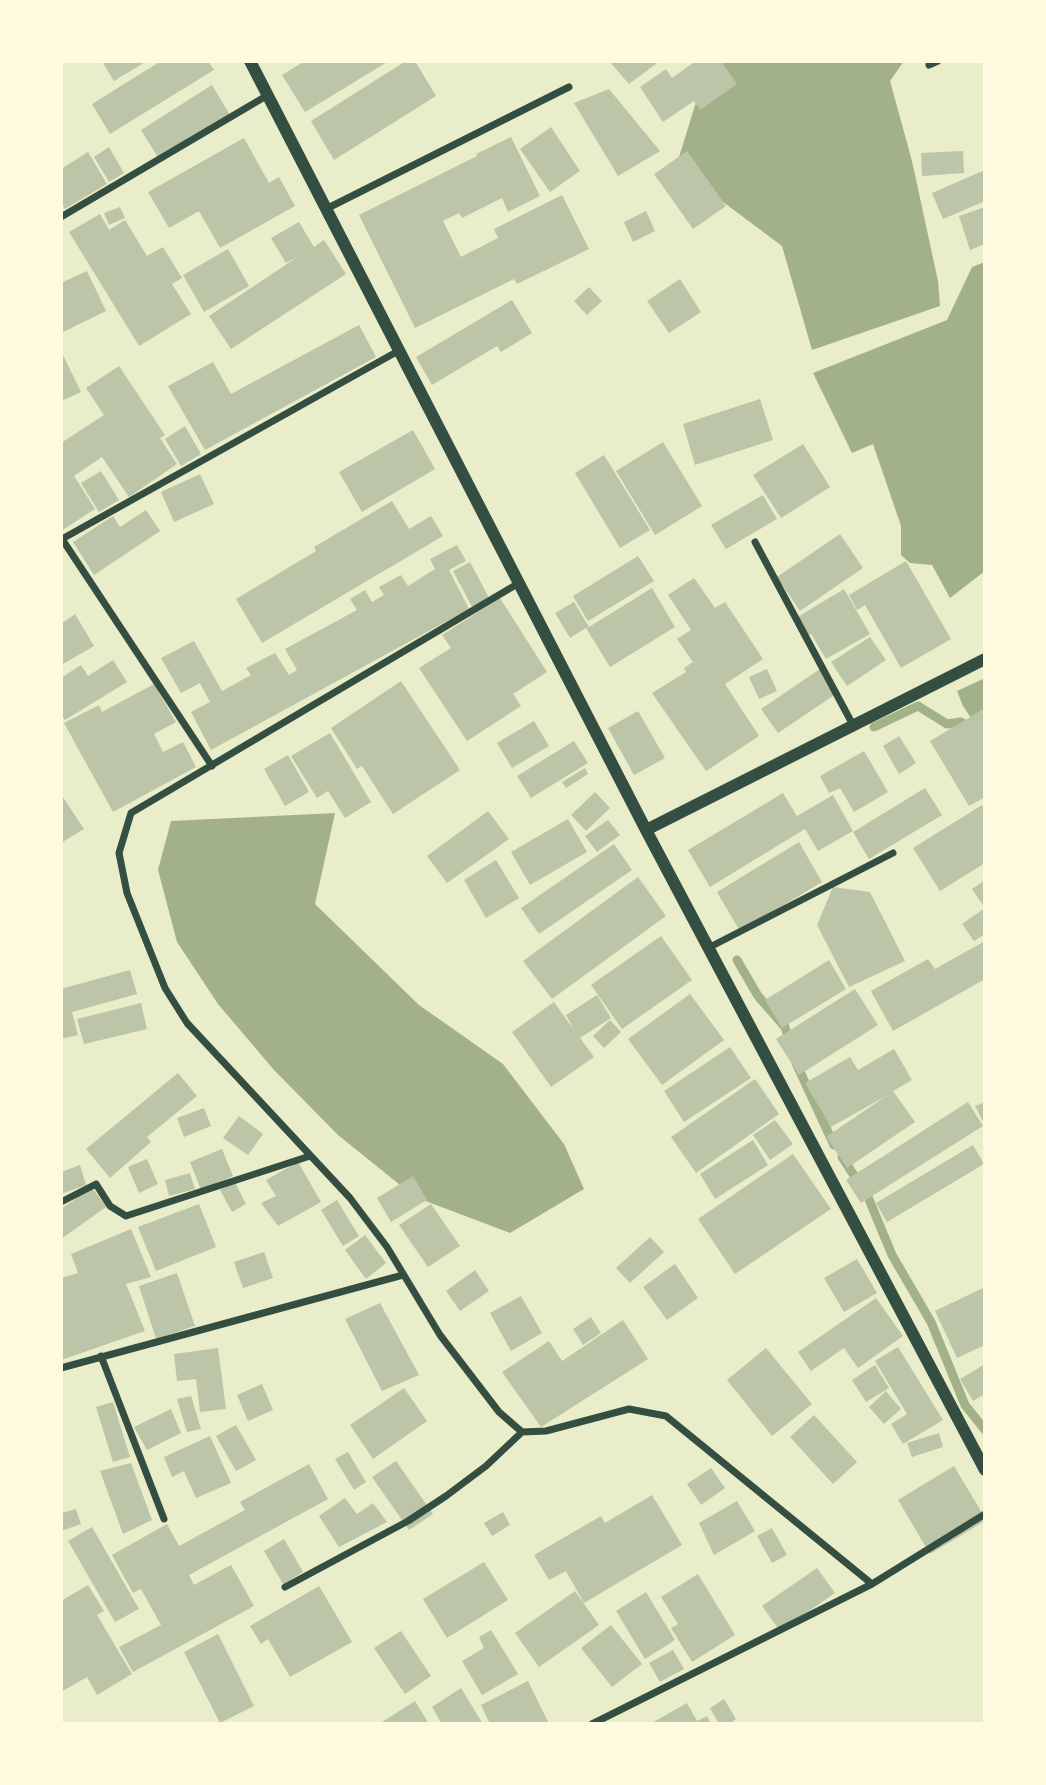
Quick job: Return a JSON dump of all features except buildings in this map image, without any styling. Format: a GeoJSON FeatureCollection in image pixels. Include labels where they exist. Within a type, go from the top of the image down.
{"type":"FeatureCollection","features":[{"type":"Feature","properties":{"kind":"street"},"geometry":{"type":"LineString","coordinates":[[250,61],[646,831],[985,1470]]}},
{"type":"Feature","properties":{"kind":"street"},"geometry":{"type":"LineString","coordinates":[[929,65],[939,61]]}},
{"type":"Feature","properties":{"kind":"street"},"geometry":{"type":"LineString","coordinates":[[326,209],[569,87]]}},
{"type":"Feature","properties":{"kind":"street"},"geometry":{"type":"LineString","coordinates":[[61,217],[268,95]]}},
{"type":"Feature","properties":{"kind":"street"},"geometry":{"type":"LineString","coordinates":[[212,766],[62,539],[400,350]]}},
{"type":"Feature","properties":{"kind":"street"},"geometry":{"type":"LineString","coordinates":[[755,542],[853,726]]}},
{"type":"Feature","properties":{"kind":"street"},"geometry":{"type":"LineString","coordinates":[[519,583],[131,813],[119,853],[127,893],[165,988],[187,1023],[350,1198],[387,1247],[440,1335],[499,1412],[522,1432],[546,1432],[629,1409],[666,1416],[872,1584]]}},
{"type":"Feature","properties":{"kind":"street"},"geometry":{"type":"LineString","coordinates":[[646,831],[985,659]]}},
{"type":"Feature","properties":{"kind":"street"},"geometry":{"type":"LineString","coordinates":[[708,948],[893,853]]}},
{"type":"Feature","properties":{"kind":"street"},"geometry":{"type":"LineString","coordinates":[[61,1202],[96,1184],[110,1206],[126,1216],[310,1156]]}},
{"type":"Feature","properties":{"kind":"street"},"geometry":{"type":"LineString","coordinates":[[61,1368],[403,1275]]}},
{"type":"Feature","properties":{"kind":"street"},"geometry":{"type":"LineString","coordinates":[[102,1356],[164,1518]]}},
{"type":"Feature","properties":{"kind":"street"},"geometry":{"type":"LineString","coordinates":[[285,1587],[408,1521],[486,1466],[522,1432]]}},
{"type":"Feature","properties":{"kind":"street"},"geometry":{"type":"LineString","coordinates":[[592,1724],[872,1584],[985,1514]]}},
{"type":"Feature","properties":{"kind":"shaded area"},"geometry":{"type":"Polygon","coordinates":[[[705,61],[904,61],[890,81],[912,161],[938,281],[940,306],[812,350],[782,246],[707,190],[679,157],[697,99],[705,61]]]}},
{"type":"Feature","properties":{"kind":"shaded area"},"geometry":{"type":"Polygon","coordinates":[[[985,262],[985,571],[950,598],[932,565],[910,563],[901,555],[901,526],[873,444],[852,453],[813,373],[947,320],[972,267],[985,262]]]}},
{"type":"Feature","properties":{"kind":"shaded area"},"geometry":{"type":"Polygon","coordinates":[[[985,678],[985,739],[963,706],[957,691],[985,678]]]}},
{"type":"Feature","properties":{"kind":"shaded area"},"geometry":{"type":"Polygon","coordinates":[[[335,813],[315,904],[419,1005],[503,1064],[564,1144],[584,1189],[510,1233],[415,1197],[338,1135],[274,1070],[218,1004],[177,942],[158,870],[171,821],[335,813]]]}},
{"type":"Feature","properties":{"kind":"waterway"},"geometry":{"type":"LineString","coordinates":[[874,727],[918,706],[947,724],[961,722],[968,728]]}},
{"type":"Feature","properties":{"kind":"waterway"},"geometry":{"type":"LineString","coordinates":[[737,960],[758,996],[785,1027],[790,1043]]}},
{"type":"Feature","properties":{"kind":"waterway"},"geometry":{"type":"LineString","coordinates":[[796,1063],[834,1145]]}},
{"type":"Feature","properties":{"kind":"waterway"},"geometry":{"type":"LineString","coordinates":[[842,1157],[868,1197],[892,1255],[931,1322],[965,1405],[985,1430]]}}]}
